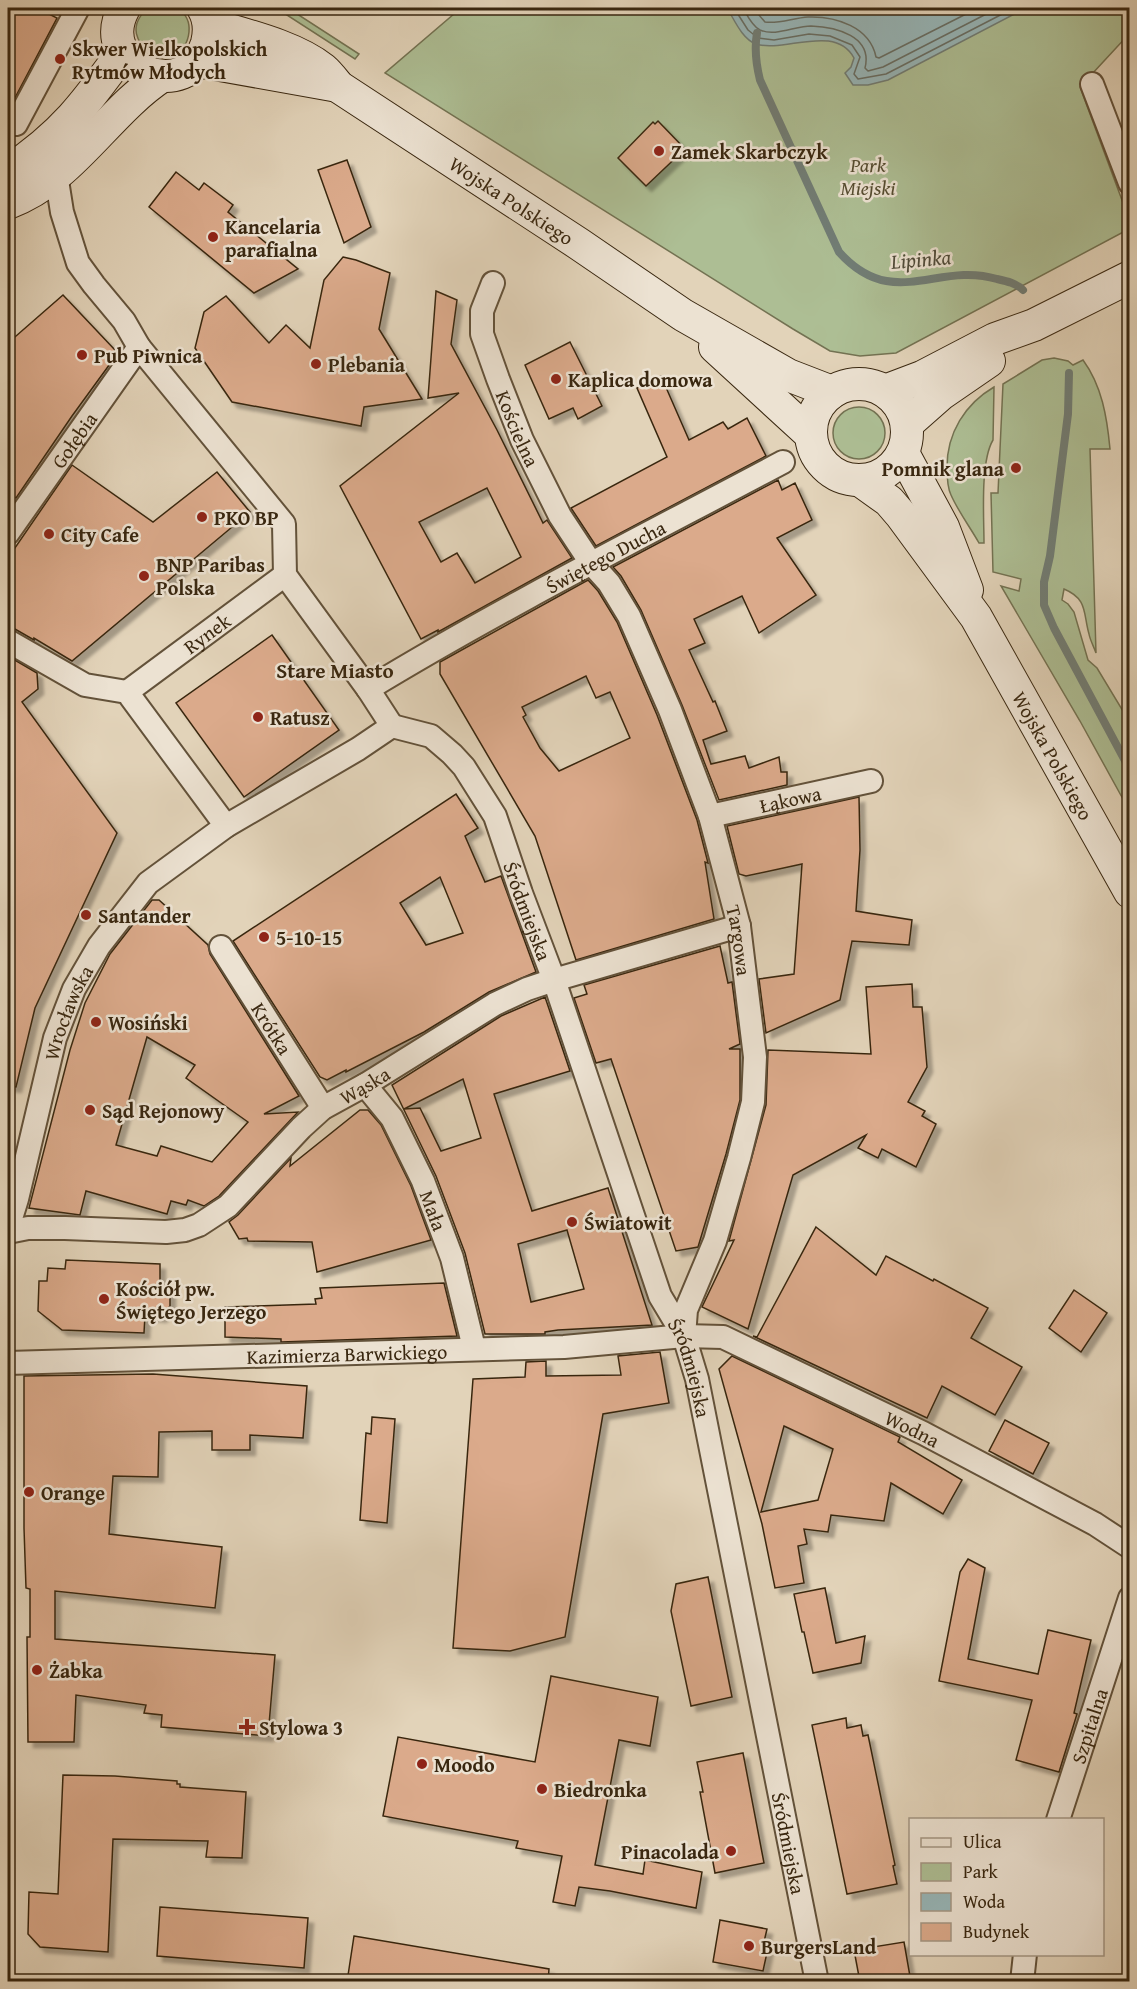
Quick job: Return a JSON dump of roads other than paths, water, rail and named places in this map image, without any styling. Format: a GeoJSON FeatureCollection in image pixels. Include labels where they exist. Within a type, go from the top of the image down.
{"type":"FeatureCollection","features":[{"type":"Feature","properties":{"kind":"main road"},"geometry":{"type":"LineString","coordinates":[[121,9],[117,33],[123,52],[143,71],[162,76]]}},
{"type":"Feature","properties":{"kind":"main road"},"geometry":{"type":"LineString","coordinates":[[8,203],[21,198],[57,174],[92,142],[130,99],[162,76],[181,72],[198,61],[209,37],[206,16]]}},
{"type":"Feature","properties":{"kind":"main road","name":"Wojska Polskiego"},"geometry":{"type":"LineString","coordinates":[[206,16],[305,57],[324,70],[339,87],[683,315],[788,375],[832,392]]}},
{"type":"Feature","properties":{"kind":"main road"},"geometry":{"type":"LineString","coordinates":[[8,171],[61,131],[88,101],[123,52]]}},
{"type":"Feature","properties":{"kind":"main road","name":"Wojska Polskiego"},"geometry":{"type":"LineString","coordinates":[[198,61],[339,87]]}},
{"type":"Feature","properties":{"kind":"main road"},"geometry":{"type":"LineString","coordinates":[[885,391],[922,377],[994,339],[1034,325],[1130,277]]}},
{"type":"Feature","properties":{"kind":"main road","name":"Wojska Polskiego"},"geometry":{"type":"LineString","coordinates":[[683,315],[724,356],[811,435]]}},
{"type":"Feature","properties":{"kind":"main road"},"geometry":{"type":"LineString","coordinates":[[905,439],[900,405],[885,391],[872,386],[858,384],[844,386],[832,392],[822,400],[815,411],[812,422],[811,435],[818,456],[832,472],[846,478],[861,480],[874,478],[896,464],[905,439],[941,394],[1002,351],[1034,325]]}},
{"type":"Feature","properties":{"kind":"main road","name":"Wojska Polskiego"},"geometry":{"type":"LineString","coordinates":[[905,439],[943,526],[976,617]]}},
{"type":"Feature","properties":{"kind":"main road","name":"Wojska Polskiego"},"geometry":{"type":"LineString","coordinates":[[861,480],[889,501],[901,515],[976,617],[1130,892]]}},
{"type":"Feature","properties":{"kind":"street"},"geometry":{"type":"LineString","coordinates":[[16,124],[78,8]]}},
{"type":"Feature","properties":{"kind":"street"},"geometry":{"type":"LineString","coordinates":[[1092,84],[1130,183]]}},
{"type":"Feature","properties":{"kind":"street"},"geometry":{"type":"LineString","coordinates":[[8,641],[85,685],[127,692],[226,826],[358,749],[392,726],[368,689],[285,575],[284,524],[139,347],[124,321],[78,263],[62,212],[57,174]]}},
{"type":"Feature","properties":{"kind":"street","name":"Kościelna"},"geometry":{"type":"LineString","coordinates":[[493,283],[482,311],[482,334],[522,440],[560,516],[591,563]]}},
{"type":"Feature","properties":{"kind":"street","name":"Gołębia"},"geometry":{"type":"LineString","coordinates":[[8,533],[139,347]]}},
{"type":"Feature","properties":{"kind":"street","name":"Świętego Ducha"},"geometry":{"type":"LineString","coordinates":[[368,689],[429,652],[591,563],[783,462]]}},
{"type":"Feature","properties":{"kind":"street","name":"Targowa"},"geometry":{"type":"LineString","coordinates":[[591,563],[609,583],[629,616],[670,710],[710,816],[739,926],[754,1057],[753,1102],[715,1241],[687,1310],[684,1336]]}},
{"type":"Feature","properties":{"kind":"street","name":"Rynek"},"geometry":{"type":"LineString","coordinates":[[127,692],[285,575]]}},
{"type":"Feature","properties":{"kind":"street","name":"Śródmiejska"},"geometry":{"type":"LineString","coordinates":[[392,726],[431,736],[452,754],[464,767],[495,816],[554,980],[660,1296],[684,1336],[701,1401],[817,1982]]}},
{"type":"Feature","properties":{"kind":"street","name":"Łąkowa"},"geometry":{"type":"LineString","coordinates":[[710,816],[871,781]]}},
{"type":"Feature","properties":{"kind":"street","name":"Wrocławska"},"geometry":{"type":"LineString","coordinates":[[8,1230],[55,1038],[74,989],[99,946],[148,883],[226,826]]}},
{"type":"Feature","properties":{"kind":"street","name":"Wąska"},"geometry":{"type":"LineString","coordinates":[[8,1230],[65,1228],[165,1232],[185,1230],[199,1225],[228,1206],[301,1128],[323,1108],[365,1085],[495,1004],[527,989],[554,980],[739,926]]}},
{"type":"Feature","properties":{"kind":"street","name":"Krótka"},"geometry":{"type":"LineString","coordinates":[[221,947],[323,1108]]}},
{"type":"Feature","properties":{"kind":"street","name":"Mała"},"geometry":{"type":"LineString","coordinates":[[365,1085],[392,1118],[423,1181],[453,1258],[474,1348]]}},
{"type":"Feature","properties":{"kind":"street","name":"Kazimierza Barwickiego"},"geometry":{"type":"LineString","coordinates":[[8,1363],[564,1347],[684,1336]]}},
{"type":"Feature","properties":{"kind":"street","name":"Wodna"},"geometry":{"type":"LineString","coordinates":[[684,1336],[723,1337],[740,1344],[923,1432],[1095,1524],[1130,1547]]}},
{"type":"Feature","properties":{"kind":"street","name":"Szpitalna"},"geometry":{"type":"LineString","coordinates":[[1059,1818],[1130,1599]]}},
{"type":"Feature","properties":{"kind":"street"},"geometry":{"type":"LineString","coordinates":[[1022,1982],[1025,1956]]}},
{"type":"Feature","properties":{"kind":"water"},"geometry":{"type":"Polygon","coordinates":[[[727,8],[1026,8],[888,80],[868,85],[853,85],[845,73],[851,67],[854,58],[845,48],[835,42],[822,41],[767,46],[756,44],[747,38],[727,8]]]}},
{"type":"Feature","properties":{"kind":"waterway","name":"Lipinka"},"geometry":{"type":"LineString","coordinates":[[757,33],[756,57],[760,80],[839,252],[859,270],[878,279],[897,282],[975,275],[1007,282],[1023,290]]}},
{"type":"Feature","properties":{"kind":"waterway","name":"Lipinka"},"geometry":{"type":"LineString","coordinates":[[1069,373],[1068,414],[1050,556],[1044,582],[1044,605],[1130,770]]}},
{"type":"Feature","properties":{"kind":"place","name":"Skwer Wielkopolskich Rytmów Młodych"},"geometry":{"type":"Point","coordinates":[60,59]}},
{"type":"Feature","properties":{"kind":"place","name":"Zamek Skarbczyk"},"geometry":{"type":"Point","coordinates":[659,151]}},
{"type":"Feature","properties":{"kind":"place","name":"Kancelaria parafialna"},"geometry":{"type":"Point","coordinates":[213,237]}},
{"type":"Feature","properties":{"kind":"place","name":"Pub Piwnica"},"geometry":{"type":"Point","coordinates":[82,355]}},
{"type":"Feature","properties":{"kind":"place","name":"Plebania"},"geometry":{"type":"Point","coordinates":[316,364]}},
{"type":"Feature","properties":{"kind":"place","name":"Kaplica domowa"},"geometry":{"type":"Point","coordinates":[556,379]}},
{"type":"Feature","properties":{"kind":"place","name":"Pomnik glana"},"geometry":{"type":"Point","coordinates":[1016,468]}},
{"type":"Feature","properties":{"kind":"place","name":"PKO BP"},"geometry":{"type":"Point","coordinates":[202,517]}},
{"type":"Feature","properties":{"kind":"place","name":"City Cafe"},"geometry":{"type":"Point","coordinates":[49,534]}},
{"type":"Feature","properties":{"kind":"place","name":"BNP Paribas Polska"},"geometry":{"type":"Point","coordinates":[144,576]}},
{"type":"Feature","properties":{"kind":"place","name":"Ratusz"},"geometry":{"type":"Point","coordinates":[258,717]}},
{"type":"Feature","properties":{"kind":"place","name":"Santander"},"geometry":{"type":"Point","coordinates":[86,915]}},
{"type":"Feature","properties":{"kind":"place","name":"5-10-15"},"geometry":{"type":"Point","coordinates":[264,937]}},
{"type":"Feature","properties":{"kind":"place","name":"Wosiński"},"geometry":{"type":"Point","coordinates":[96,1022]}},
{"type":"Feature","properties":{"kind":"place","name":"Sąd Rejonowy"},"geometry":{"type":"Point","coordinates":[90,1110]}},
{"type":"Feature","properties":{"kind":"place","name":"Światowit"},"geometry":{"type":"Point","coordinates":[572,1222]}},
{"type":"Feature","properties":{"kind":"place","name":"Kościół pw. Świętego Jerzego"},"geometry":{"type":"Point","coordinates":[104,1299]}},
{"type":"Feature","properties":{"kind":"place","name":"Orange"},"geometry":{"type":"Point","coordinates":[29,1492]}},
{"type":"Feature","properties":{"kind":"place","name":"Żabka"},"geometry":{"type":"Point","coordinates":[37,1670]}},
{"type":"Feature","properties":{"kind":"place","name":"Stylowa 3"},"geometry":{"type":"Point","coordinates":[247,1727]}},
{"type":"Feature","properties":{"kind":"place","name":"Moodo"},"geometry":{"type":"Point","coordinates":[422,1764]}},
{"type":"Feature","properties":{"kind":"place","name":"Biedronka"},"geometry":{"type":"Point","coordinates":[542,1789]}},
{"type":"Feature","properties":{"kind":"place","name":"Pinacolada"},"geometry":{"type":"Point","coordinates":[731,1851]}},
{"type":"Feature","properties":{"kind":"place","name":"BurgersLand"},"geometry":{"type":"Point","coordinates":[749,1946]}},
{"type":"Feature","properties":{"kind":"district","name":"Stare Miasto"},"geometry":{"type":"Point","coordinates":[335,670]}},
{"type":"Feature","properties":{"kind":"park label","name":"Park Miejski"},"geometry":{"type":"Point","coordinates":[868,176]}}]}
